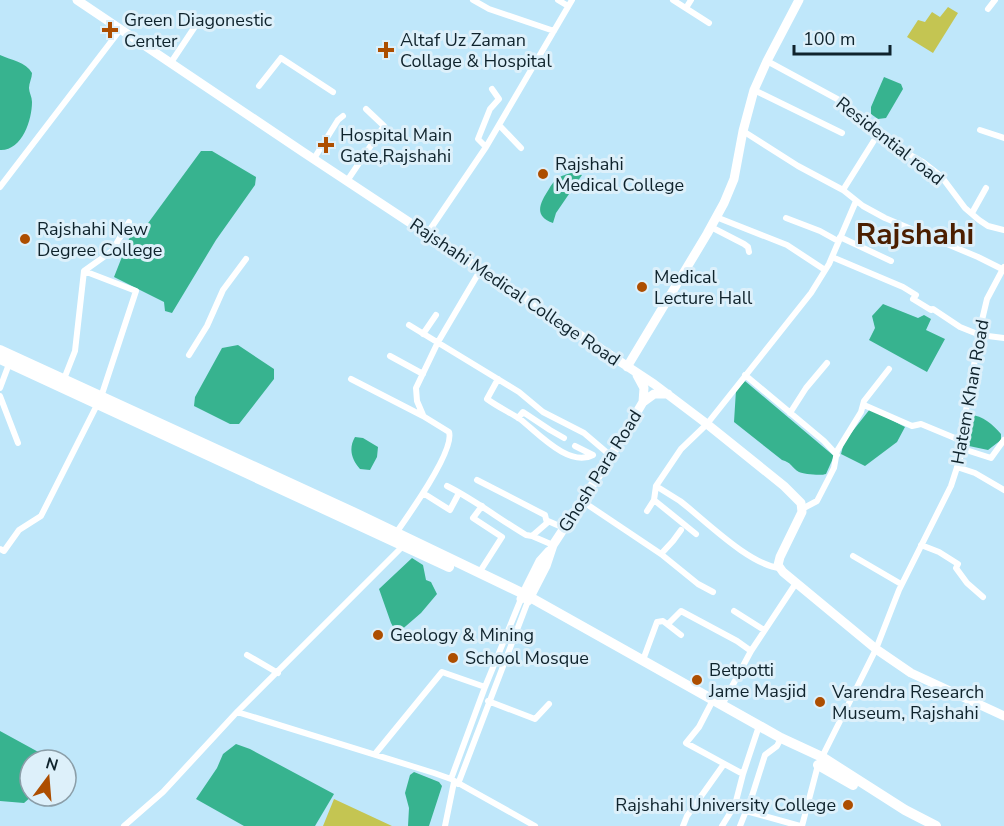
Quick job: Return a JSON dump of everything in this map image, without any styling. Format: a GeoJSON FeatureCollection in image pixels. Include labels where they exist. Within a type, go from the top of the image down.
{"type":"FeatureCollection","features":[{"type":"Feature","properties":{"kind":"highway"},"geometry":{"type":"LineString","coordinates":[[0,350],[63,380],[99,401],[527,598]]}},
{"type":"Feature","properties":{"kind":"highway"},"geometry":{"type":"LineString","coordinates":[[5,362],[99,401],[396,533],[407,543],[479,573],[643,660],[936,826]]}},
{"type":"Feature","properties":{"kind":"highway"},"geometry":{"type":"LineString","coordinates":[[820,761],[923,826]]}},
{"type":"Feature","properties":{"kind":"main road","name":"Rajshahi Medical College Road"},"geometry":{"type":"LineString","coordinates":[[77,0],[632,368]]}},
{"type":"Feature","properties":{"kind":"main road","name":"Rajshahi Medical College Road"},"geometry":{"type":"LineString","coordinates":[[82,0],[632,368]]}},
{"type":"Feature","properties":{"kind":"main road"},"geometry":{"type":"LineString","coordinates":[[799,0],[754,90],[734,179],[711,227],[632,368],[707,424],[784,486],[801,503],[802,509],[778,565],[796,583],[876,649],[911,673],[1004,716]]}},
{"type":"Feature","properties":{"kind":"main road","name":"Ghosh Para Road"},"geometry":{"type":"LineString","coordinates":[[527,598],[540,561],[556,544],[643,402],[644,391],[641,381],[632,368]]}},
{"type":"Feature","properties":{"kind":"main road"},"geometry":{"type":"LineString","coordinates":[[643,402],[654,394],[668,394]]}},
{"type":"Feature","properties":{"kind":"street"},"geometry":{"type":"LineString","coordinates":[[473,0],[489,9],[554,32]]}},
{"type":"Feature","properties":{"kind":"street"},"geometry":{"type":"LineString","coordinates":[[429,231],[486,147],[570,3],[558,0]]}},
{"type":"Feature","properties":{"kind":"street"},"geometry":{"type":"LineString","coordinates":[[673,0],[709,23]]}},
{"type":"Feature","properties":{"kind":"street"},"geometry":{"type":"LineString","coordinates":[[686,8],[691,0]]}},
{"type":"Feature","properties":{"kind":"street"},"geometry":{"type":"LineString","coordinates":[[988,9],[995,0]]}},
{"type":"Feature","properties":{"kind":"street"},"geometry":{"type":"LineString","coordinates":[[172,61],[196,25]]}},
{"type":"Feature","properties":{"kind":"street"},"geometry":{"type":"LineString","coordinates":[[0,187],[120,30]]}},
{"type":"Feature","properties":{"kind":"street"},"geometry":{"type":"LineString","coordinates":[[259,86],[281,58],[333,93]]}},
{"type":"Feature","properties":{"kind":"street","name":"Residential road"},"geometry":{"type":"LineString","coordinates":[[767,61],[839,100],[880,131],[898,148],[923,162],[941,176],[972,213],[988,226],[1004,230]]}},
{"type":"Feature","properties":{"kind":"street"},"geometry":{"type":"LineString","coordinates":[[486,147],[478,139],[490,109],[499,99],[492,89]]}},
{"type":"Feature","properties":{"kind":"street"},"geometry":{"type":"LineString","coordinates":[[754,90],[842,133]]}},
{"type":"Feature","properties":{"kind":"street"},"geometry":{"type":"LineString","coordinates":[[349,178],[384,126],[366,109]]}},
{"type":"Feature","properties":{"kind":"street"},"geometry":{"type":"LineString","coordinates":[[315,156],[338,120],[343,116]]}},
{"type":"Feature","properties":{"kind":"street"},"geometry":{"type":"LineString","coordinates":[[499,125],[520,148]]}},
{"type":"Feature","properties":{"kind":"street"},"geometry":{"type":"LineString","coordinates":[[980,130],[1004,138]]}},
{"type":"Feature","properties":{"kind":"street"},"geometry":{"type":"LineString","coordinates":[[743,131],[798,166],[843,190],[856,201],[885,218],[1003,268]]}},
{"type":"Feature","properties":{"kind":"street"},"geometry":{"type":"LineString","coordinates":[[843,190],[880,131]]}},
{"type":"Feature","properties":{"kind":"street"},"geometry":{"type":"LineString","coordinates":[[972,213],[986,188]]}},
{"type":"Feature","properties":{"kind":"street"},"geometry":{"type":"LineString","coordinates":[[647,511],[654,500],[656,486],[681,449],[707,424],[795,314],[825,270],[856,201]]}},
{"type":"Feature","properties":{"kind":"street"},"geometry":{"type":"LineString","coordinates":[[716,217],[787,245],[825,270]]}},
{"type":"Feature","properties":{"kind":"street"},"geometry":{"type":"LineString","coordinates":[[786,218],[891,261]]}},
{"type":"Feature","properties":{"kind":"street"},"geometry":{"type":"LineString","coordinates":[[63,380],[75,351],[84,271],[112,251],[129,222]]}},
{"type":"Feature","properties":{"kind":"street"},"geometry":{"type":"LineString","coordinates":[[711,227],[744,244],[748,247],[749,252]]}},
{"type":"Feature","properties":{"kind":"street"},"geometry":{"type":"LineString","coordinates":[[832,257],[903,286],[915,295],[913,299],[960,327],[980,335],[1004,338]]}},
{"type":"Feature","properties":{"kind":"street"},"geometry":{"type":"LineString","coordinates":[[189,355],[207,326],[223,290],[246,259]]}},
{"type":"Feature","properties":{"kind":"street","name":"Hatem Khan Road"},"geometry":{"type":"LineString","coordinates":[[801,826],[820,761],[876,649],[902,584],[951,486],[963,445],[987,299],[1003,268]]}},
{"type":"Feature","properties":{"kind":"street"},"geometry":{"type":"LineString","coordinates":[[423,416],[417,401],[416,388],[438,342],[481,269]]}},
{"type":"Feature","properties":{"kind":"street"},"geometry":{"type":"LineString","coordinates":[[0,549],[4,551],[19,530],[41,516],[99,401],[136,291],[84,271]]}},
{"type":"Feature","properties":{"kind":"street"},"geometry":{"type":"LineString","coordinates":[[423,334],[436,315]]}},
{"type":"Feature","properties":{"kind":"street"},"geometry":{"type":"LineString","coordinates":[[409,325],[519,392],[543,412],[584,433],[611,456]]}},
{"type":"Feature","properties":{"kind":"street"},"geometry":{"type":"LineString","coordinates":[[390,356],[423,374]]}},
{"type":"Feature","properties":{"kind":"street"},"geometry":{"type":"LineString","coordinates":[[0,388],[5,362]]}},
{"type":"Feature","properties":{"kind":"street"},"geometry":{"type":"LineString","coordinates":[[790,413],[806,388],[827,363]]}},
{"type":"Feature","properties":{"kind":"street"},"geometry":{"type":"LineString","coordinates":[[802,509],[817,501],[834,468],[837,451],[864,405],[864,401],[889,369]]}},
{"type":"Feature","properties":{"kind":"street"},"geometry":{"type":"LineString","coordinates":[[745,375],[838,455]]}},
{"type":"Feature","properties":{"kind":"street"},"geometry":{"type":"LineString","coordinates":[[351,379],[423,416],[449,432],[451,437],[423,493],[396,533]]}},
{"type":"Feature","properties":{"kind":"street"},"geometry":{"type":"LineString","coordinates":[[498,379],[487,399],[518,418],[552,446],[574,458],[584,459],[593,455],[575,446]]}},
{"type":"Feature","properties":{"kind":"street"},"geometry":{"type":"LineString","coordinates":[[0,396],[18,443]]}},
{"type":"Feature","properties":{"kind":"street"},"geometry":{"type":"LineString","coordinates":[[864,405],[912,426],[921,424],[991,458],[1004,440]]}},
{"type":"Feature","properties":{"kind":"street"},"geometry":{"type":"LineString","coordinates":[[518,418],[523,412],[564,438]]}},
{"type":"Feature","properties":{"kind":"street"},"geometry":{"type":"LineString","coordinates":[[957,467],[975,473],[1004,490]]}},
{"type":"Feature","properties":{"kind":"street"},"geometry":{"type":"LineString","coordinates":[[477,480],[532,507],[545,515],[548,521],[564,528]]}},
{"type":"Feature","properties":{"kind":"street"},"geometry":{"type":"LineString","coordinates":[[447,486],[498,518],[532,536],[556,544]]}},
{"type":"Feature","properties":{"kind":"street"},"geometry":{"type":"LineString","coordinates":[[656,486],[679,500],[723,537],[755,559],[768,567],[780,568]]}},
{"type":"Feature","properties":{"kind":"street"},"geometry":{"type":"LineString","coordinates":[[423,493],[450,510],[459,493]]}},
{"type":"Feature","properties":{"kind":"street"},"geometry":{"type":"LineString","coordinates":[[654,500],[696,534]]}},
{"type":"Feature","properties":{"kind":"street"},"geometry":{"type":"LineString","coordinates":[[582,501],[660,554],[698,584],[713,592]]}},
{"type":"Feature","properties":{"kind":"street"},"geometry":{"type":"LineString","coordinates":[[479,573],[502,537],[473,518],[482,506]]}},
{"type":"Feature","properties":{"kind":"street"},"geometry":{"type":"LineString","coordinates":[[532,536],[548,521]]}},
{"type":"Feature","properties":{"kind":"street"},"geometry":{"type":"LineString","coordinates":[[660,554],[681,530]]}},
{"type":"Feature","properties":{"kind":"street"},"geometry":{"type":"LineString","coordinates":[[124,826],[163,792],[237,712],[407,543]]}},
{"type":"Feature","properties":{"kind":"street"},"geometry":{"type":"LineString","coordinates":[[921,545],[939,552],[958,564],[956,568],[967,583],[983,597]]}},
{"type":"Feature","properties":{"kind":"street"},"geometry":{"type":"LineString","coordinates":[[854,556],[902,584]]}},
{"type":"Feature","properties":{"kind":"street"},"geometry":{"type":"LineString","coordinates":[[743,774],[686,743],[718,703],[796,583]]}},
{"type":"Feature","properties":{"kind":"street"},"geometry":{"type":"LineString","coordinates":[[445,826],[454,782],[485,687],[527,598]]}},
{"type":"Feature","properties":{"kind":"street"},"geometry":{"type":"LineString","coordinates":[[454,782],[527,598]]}},
{"type":"Feature","properties":{"kind":"street"},"geometry":{"type":"LineString","coordinates":[[668,624],[681,611],[751,651]]}},
{"type":"Feature","properties":{"kind":"street"},"geometry":{"type":"LineString","coordinates":[[734,611],[764,630]]}},
{"type":"Feature","properties":{"kind":"street"},"geometry":{"type":"LineString","coordinates":[[643,660],[657,622],[663,621],[681,634]]}},
{"type":"Feature","properties":{"kind":"street"},"geometry":{"type":"LineString","coordinates":[[248,655],[278,673]]}},
{"type":"Feature","properties":{"kind":"street"},"geometry":{"type":"LineString","coordinates":[[375,754],[442,672],[485,687]]}},
{"type":"Feature","properties":{"kind":"street"},"geometry":{"type":"LineString","coordinates":[[488,701],[535,719],[549,704]]}},
{"type":"Feature","properties":{"kind":"street"},"geometry":{"type":"LineString","coordinates":[[237,712],[375,754],[454,782],[535,826]]}},
{"type":"Feature","properties":{"kind":"street"},"geometry":{"type":"LineString","coordinates":[[722,826],[735,805],[759,726]]}},
{"type":"Feature","properties":{"kind":"street"},"geometry":{"type":"LineString","coordinates":[[740,826],[765,755],[777,746],[781,738]]}},
{"type":"Feature","properties":{"kind":"street"},"geometry":{"type":"LineString","coordinates":[[683,826],[687,816],[724,764]]}},
{"type":"Feature","properties":{"kind":"street"},"geometry":{"type":"LineString","coordinates":[[746,812],[801,826]]}},
{"type":"Feature","properties":{"kind":"shaded area"},"geometry":{"type":"Polygon","coordinates":[[[948,7],[958,13],[933,53],[907,37],[918,20],[925,22],[932,12],[940,17],[948,7]]]}},
{"type":"Feature","properties":{"kind":"shaded area"},"geometry":{"type":"Polygon","coordinates":[[[0,55],[22,64],[32,73],[29,88],[32,102],[28,125],[20,140],[8,149],[0,150],[0,55]]]}},
{"type":"Feature","properties":{"kind":"shaded area"},"geometry":{"type":"Polygon","coordinates":[[[884,77],[901,84],[903,89],[886,118],[878,119],[871,114],[871,107],[884,77]]]}},
{"type":"Feature","properties":{"kind":"shaded area"},"geometry":{"type":"Polygon","coordinates":[[[201,151],[212,151],[256,177],[255,185],[216,240],[172,313],[165,311],[164,302],[114,277],[129,239],[138,225],[143,230],[201,151]]]}},
{"type":"Feature","properties":{"kind":"shaded area"},"geometry":{"type":"Polygon","coordinates":[[[571,173],[582,175],[556,213],[553,223],[543,217],[541,204],[555,180],[571,173]]]}},
{"type":"Feature","properties":{"kind":"shaded area"},"geometry":{"type":"Polygon","coordinates":[[[883,304],[918,318],[924,315],[931,319],[926,330],[945,339],[927,372],[869,340],[875,328],[872,316],[883,304]]]}},
{"type":"Feature","properties":{"kind":"shaded area"},"geometry":{"type":"Polygon","coordinates":[[[238,345],[274,369],[274,379],[239,424],[230,424],[194,406],[195,397],[222,348],[238,345]]]}},
{"type":"Feature","properties":{"kind":"shaded area"},"geometry":{"type":"Polygon","coordinates":[[[745,381],[834,456],[826,474],[799,472],[734,422],[736,390],[745,381]]]}},
{"type":"Feature","properties":{"kind":"shaded area"},"geometry":{"type":"Polygon","coordinates":[[[870,409],[905,427],[897,442],[865,466],[841,454],[844,442],[870,409]]]}},
{"type":"Feature","properties":{"kind":"shaded area"},"geometry":{"type":"Polygon","coordinates":[[[970,415],[991,424],[1001,434],[1001,440],[988,450],[969,446],[965,430],[970,415]]]}},
{"type":"Feature","properties":{"kind":"shaded area"},"geometry":{"type":"Polygon","coordinates":[[[355,437],[363,438],[378,447],[377,457],[370,470],[360,469],[353,458],[351,450],[355,437]]]}},
{"type":"Feature","properties":{"kind":"shaded area"},"geometry":{"type":"Polygon","coordinates":[[[412,558],[423,565],[426,580],[431,582],[437,594],[421,613],[399,632],[396,632],[379,589],[412,558]]]}},
{"type":"Feature","properties":{"kind":"shaded area"},"geometry":{"type":"Polygon","coordinates":[[[0,731],[31,748],[18,748],[18,802],[0,801],[0,731]]]}},
{"type":"Feature","properties":{"kind":"shaded area"},"geometry":{"type":"Polygon","coordinates":[[[236,744],[250,749],[334,794],[315,826],[244,826],[196,799],[217,768],[223,754],[236,744]]]}},
{"type":"Feature","properties":{"kind":"shaded area"},"geometry":{"type":"Polygon","coordinates":[[[414,772],[439,782],[442,786],[429,826],[408,826],[409,808],[405,793],[410,775],[414,772]]]}},
{"type":"Feature","properties":{"kind":"shaded area"},"geometry":{"type":"Polygon","coordinates":[[[334,799],[392,826],[323,826],[334,799]]]}},
{"type":"Feature","properties":{"kind":"place","name":"Green Diagonestic Center"},"geometry":{"type":"Point","coordinates":[110,30]}},
{"type":"Feature","properties":{"kind":"place","name":"Altaf Uz Zaman Collage & Hospital"},"geometry":{"type":"Point","coordinates":[386,50]}},
{"type":"Feature","properties":{"kind":"place","name":"Hospital Main Gate,Rajshahi"},"geometry":{"type":"Point","coordinates":[326,145]}},
{"type":"Feature","properties":{"kind":"place","name":"Rajshahi Medical College"},"geometry":{"type":"Point","coordinates":[543,174]}},
{"type":"Feature","properties":{"kind":"place","name":"Rajshahi New Degree College"},"geometry":{"type":"Point","coordinates":[25,239]}},
{"type":"Feature","properties":{"kind":"place","name":"Medical Lecture Hall"},"geometry":{"type":"Point","coordinates":[642,287]}},
{"type":"Feature","properties":{"kind":"place","name":"Geology & Mining"},"geometry":{"type":"Point","coordinates":[378,635]}},
{"type":"Feature","properties":{"kind":"place","name":"School Mosque"},"geometry":{"type":"Point","coordinates":[453,658]}},
{"type":"Feature","properties":{"kind":"place","name":"Betpotti Jame Masjid"},"geometry":{"type":"Point","coordinates":[697,680]}},
{"type":"Feature","properties":{"kind":"place","name":"Varendra Research Museum, Rajshahi"},"geometry":{"type":"Point","coordinates":[820,702]}},
{"type":"Feature","properties":{"kind":"place","name":"Rajshahi University College"},"geometry":{"type":"Point","coordinates":[848,805]}},
{"type":"Feature","properties":{"kind":"district","name":"Rajshahi"},"geometry":{"type":"Point","coordinates":[915,234]}}]}
